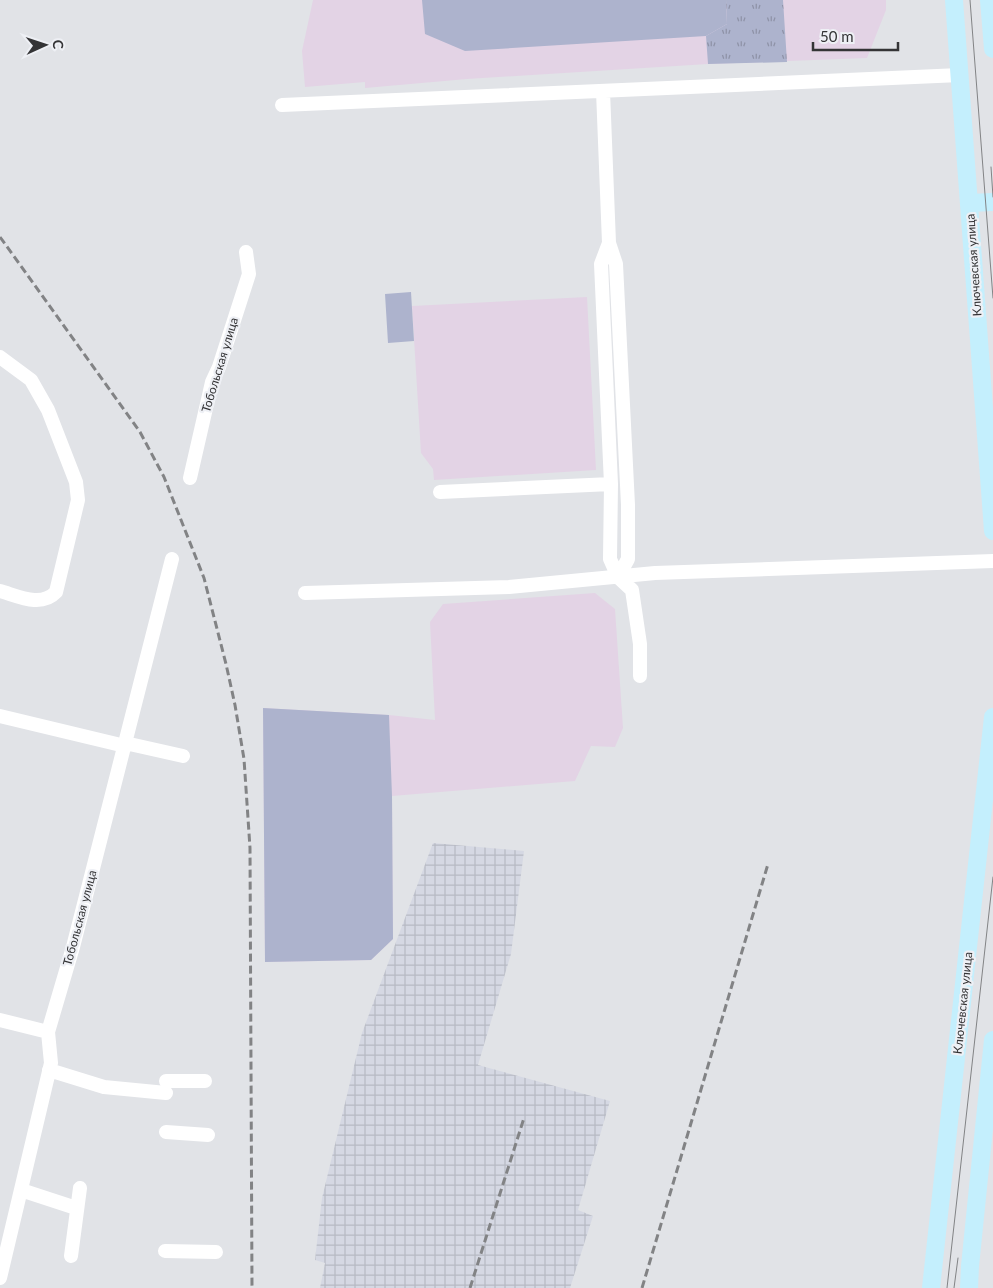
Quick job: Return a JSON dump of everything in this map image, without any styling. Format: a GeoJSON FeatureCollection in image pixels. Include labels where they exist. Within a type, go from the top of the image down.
{"type":"FeatureCollection","features":[{"type":"Feature","properties":{"kind":"main road","name":"Ключевская улица"},"geometry":{"type":"LineString","coordinates":[[954,0],[993,531]]}},
{"type":"Feature","properties":{"kind":"main road"},"geometry":{"type":"LineString","coordinates":[[989,0],[993,49]]}},
{"type":"Feature","properties":{"kind":"main road"},"geometry":{"type":"LineString","coordinates":[[969,204],[993,202]]}},
{"type":"Feature","properties":{"kind":"main road","name":"Ключевская улица"},"geometry":{"type":"LineString","coordinates":[[932,1288],[993,717]]}},
{"type":"Feature","properties":{"kind":"main road"},"geometry":{"type":"LineString","coordinates":[[969,1288],[993,1040]]}},
{"type":"Feature","properties":{"kind":"street"},"geometry":{"type":"LineString","coordinates":[[282,105],[960,75]]}},
{"type":"Feature","properties":{"kind":"street"},"geometry":{"type":"LineString","coordinates":[[603,91],[609,243],[616,264],[628,505],[628,559],[618,577]]}},
{"type":"Feature","properties":{"kind":"street"},"geometry":{"type":"LineString","coordinates":[[609,243],[600,264],[611,484],[610,559],[618,577],[632,590],[640,644],[640,676]]}},
{"type":"Feature","properties":{"kind":"street","name":"Тобольская улица"},"geometry":{"type":"LineString","coordinates":[[190,478],[212,382],[219,367],[249,274],[246,252]]}},
{"type":"Feature","properties":{"kind":"street"},"geometry":{"type":"LineString","coordinates":[[0,357],[31,380],[48,410],[76,482],[78,500],[56,592],[50,598],[38,602],[0,592]]}},
{"type":"Feature","properties":{"kind":"street"},"geometry":{"type":"LineString","coordinates":[[606,385],[622,384]]}},
{"type":"Feature","properties":{"kind":"street"},"geometry":{"type":"LineString","coordinates":[[440,492],[611,484]]}},
{"type":"Feature","properties":{"kind":"street","name":"Тобольская улица"},"geometry":{"type":"LineString","coordinates":[[0,1278],[50,1070],[48,1032],[73,947],[172,559]]}},
{"type":"Feature","properties":{"kind":"street"},"geometry":{"type":"LineString","coordinates":[[305,593],[509,587],[655,573],[993,561]]}},
{"type":"Feature","properties":{"kind":"street"},"geometry":{"type":"LineString","coordinates":[[0,716],[183,756]]}},
{"type":"Feature","properties":{"kind":"street"},"geometry":{"type":"LineString","coordinates":[[0,1020],[48,1032]]}},
{"type":"Feature","properties":{"kind":"street"},"geometry":{"type":"LineString","coordinates":[[50,1070],[104,1087],[166,1087],[205,1081]]}},
{"type":"Feature","properties":{"kind":"street"},"geometry":{"type":"LineString","coordinates":[[166,1132],[208,1135]]}},
{"type":"Feature","properties":{"kind":"street"},"geometry":{"type":"LineString","coordinates":[[71,1256],[80,1188]]}},
{"type":"Feature","properties":{"kind":"street"},"geometry":{"type":"LineString","coordinates":[[21,1190],[76,1208]]}},
{"type":"Feature","properties":{"kind":"street"},"geometry":{"type":"LineString","coordinates":[[166,1251],[216,1252]]}},
{"type":"Feature","properties":{"kind":"shaded area"},"geometry":{"type":"Polygon","coordinates":[[[313,0],[886,0],[886,10],[867,58],[708,64],[467,79],[365,88],[365,82],[305,87],[302,51],[313,0]]]}},
{"type":"Feature","properties":{"kind":"shaded area"},"geometry":{"type":"Polygon","coordinates":[[[587,297],[596,470],[434,480],[433,469],[421,453],[412,306],[587,297]]]}},
{"type":"Feature","properties":{"kind":"shaded area"},"geometry":{"type":"Polygon","coordinates":[[[595,593],[615,609],[623,728],[615,747],[591,746],[575,781],[392,796],[393,939],[371,960],[265,962],[263,708],[389,715],[435,720],[430,622],[443,604],[595,593]]]}},
{"type":"Feature","properties":{"kind":"shaded area"},"geometry":{"type":"Polygon","coordinates":[[[433,843],[524,851],[511,954],[478,1065],[610,1101],[578,1210],[593,1216],[570,1288],[320,1288],[325,1263],[315,1260],[322,1198],[362,1033],[433,843]]]}},
{"type":"Feature","properties":{"kind":"green space"},"geometry":{"type":"Polygon","coordinates":[[[422,0],[726,0],[727,24],[706,36],[465,51],[425,34],[422,0]]]}},
{"type":"Feature","properties":{"kind":"green space"},"geometry":{"type":"Polygon","coordinates":[[[726,0],[783,0],[787,62],[708,64],[706,36],[727,24],[726,0]]]}},
{"type":"Feature","properties":{"kind":"green space"},"geometry":{"type":"Polygon","coordinates":[[[411,292],[414,341],[388,343],[385,294],[411,292]]]}},
{"type":"Feature","properties":{"kind":"green space"},"geometry":{"type":"Polygon","coordinates":[[[263,708],[389,715],[392,796],[393,939],[371,960],[265,962],[263,708]]]}},
{"type":"Feature","properties":{"kind":"tram line"},"geometry":{"type":"LineString","coordinates":[[970,0],[993,298]]}},
{"type":"Feature","properties":{"kind":"tram line"},"geometry":{"type":"LineString","coordinates":[[991,167],[993,197]]}},
{"type":"Feature","properties":{"kind":"tram line"},"geometry":{"type":"LineString","coordinates":[[947,1288],[993,877]]}},
{"type":"Feature","properties":{"kind":"tram line"},"geometry":{"type":"LineString","coordinates":[[954,1288],[958,1258]]}},
{"type":"Feature","properties":{"kind":"railway"},"geometry":{"type":"LineString","coordinates":[[0,237],[140,432],[164,477],[204,578],[226,664],[244,759],[250,848],[252,1288]]}},
{"type":"Feature","properties":{"kind":"railway"},"geometry":{"type":"LineString","coordinates":[[642,1288],[768,864]]}},
{"type":"Feature","properties":{"kind":"railway"},"geometry":{"type":"LineString","coordinates":[[470,1288],[524,1118]]}}]}
